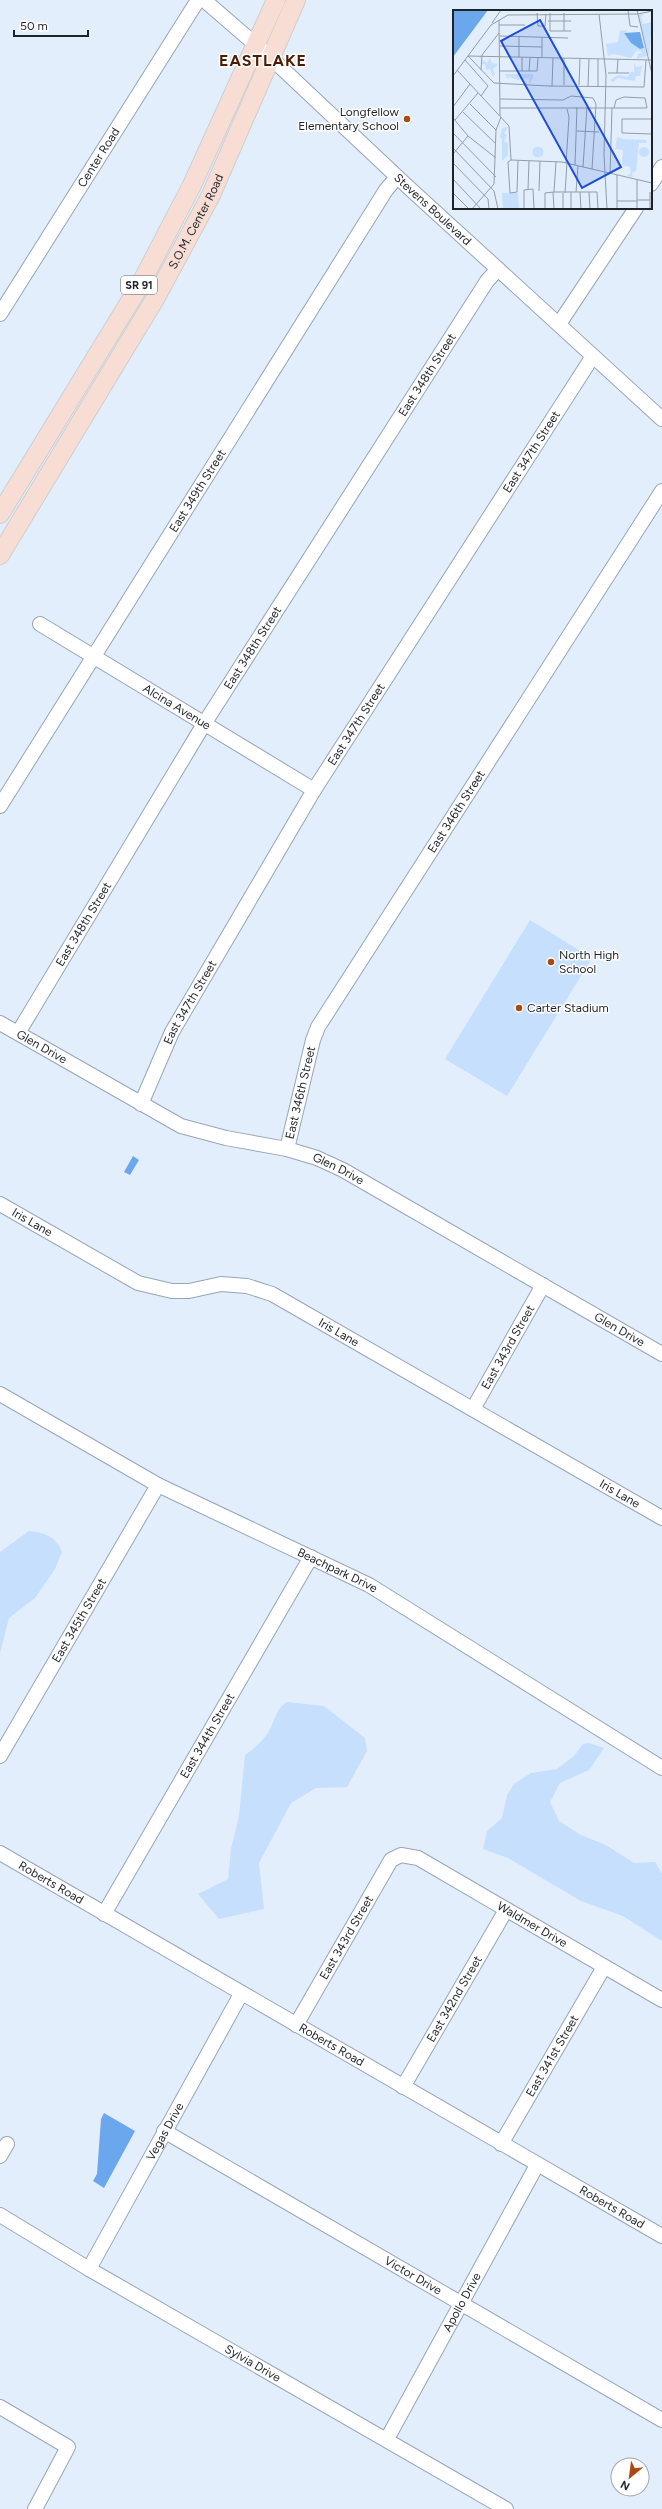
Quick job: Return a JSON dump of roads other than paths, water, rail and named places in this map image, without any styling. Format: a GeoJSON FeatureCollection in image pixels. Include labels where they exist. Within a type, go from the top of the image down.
{"type":"FeatureCollection","features":[{"type":"Feature","properties":{"kind":"main road","name":"S.O.M. Center Road"},"geometry":{"type":"LineString","coordinates":[[0,514],[140,285],[192,185],[276,0]]}},
{"type":"Feature","properties":{"kind":"main road","name":"S.O.M. Center Road"},"geometry":{"type":"LineString","coordinates":[[0,555],[155,299],[211,195],[296,0]]}},
{"type":"Feature","properties":{"kind":"street","name":"Center Road"},"geometry":{"type":"LineString","coordinates":[[0,314],[198,0]]}},
{"type":"Feature","properties":{"kind":"street","name":"Stevens Boulevard"},"geometry":{"type":"LineString","coordinates":[[204,0],[272,58],[397,177],[662,419]]}},
{"type":"Feature","properties":{"kind":"street"},"geometry":{"type":"LineString","coordinates":[[652,183],[662,168]]}},
{"type":"Feature","properties":{"kind":"street","name":"East 349th Street"},"geometry":{"type":"LineString","coordinates":[[0,806],[386,190],[397,177]]}},
{"type":"Feature","properties":{"kind":"street"},"geometry":{"type":"LineString","coordinates":[[558,324],[635,209]]}},
{"type":"Feature","properties":{"kind":"street","name":"East 348th Street"},"geometry":{"type":"LineString","coordinates":[[18,1033],[204,724],[487,281],[498,269]]}},
{"type":"Feature","properties":{"kind":"street","name":"East 347th Street"},"geometry":{"type":"LineString","coordinates":[[141,1104],[172,1032],[314,790],[593,356]]}},
{"type":"Feature","properties":{"kind":"street","name":"East 346th Street"},"geometry":{"type":"LineString","coordinates":[[287,1148],[313,1040],[318,1027],[662,491]]}},
{"type":"Feature","properties":{"kind":"street","name":"Alcina Avenue"},"geometry":{"type":"LineString","coordinates":[[40,624],[314,790]]}},
{"type":"Feature","properties":{"kind":"street","name":"Glen Drive"},"geometry":{"type":"LineString","coordinates":[[0,1023],[141,1104],[194,1131],[287,1148],[317,1158],[343,1170],[662,1354]]}},
{"type":"Feature","properties":{"kind":"street","name":"Iris Lane"},"geometry":{"type":"LineString","coordinates":[[0,1204],[138,1283],[172,1291],[188,1290],[221,1284],[248,1286],[272,1294],[662,1518]]}},
{"type":"Feature","properties":{"kind":"street","name":"East 343rd Street"},"geometry":{"type":"LineString","coordinates":[[473,1409],[543,1285]]}},
{"type":"Feature","properties":{"kind":"street","name":"Beachpark Drive"},"geometry":{"type":"LineString","coordinates":[[0,1394],[158,1484],[369,1585],[662,1768]]}},
{"type":"Feature","properties":{"kind":"street","name":"East 345th Street"},"geometry":{"type":"LineString","coordinates":[[0,1756],[158,1484]]}},
{"type":"Feature","properties":{"kind":"street","name":"East 344th Street"},"geometry":{"type":"LineString","coordinates":[[104,1914],[311,1558]]}},
{"type":"Feature","properties":{"kind":"street","name":"Roberts Road"},"geometry":{"type":"LineString","coordinates":[[0,1853],[662,2236]]}},
{"type":"Feature","properties":{"kind":"street","name":"East 343rd Street"},"geometry":{"type":"LineString","coordinates":[[296,2025],[391,1860],[401,1855]]}},
{"type":"Feature","properties":{"kind":"street","name":"Waldmer Drive"},"geometry":{"type":"LineString","coordinates":[[401,1855],[418,1858],[662,2000]]}},
{"type":"Feature","properties":{"kind":"street","name":"East 342nd Street"},"geometry":{"type":"LineString","coordinates":[[403,2087],[506,1910]]}},
{"type":"Feature","properties":{"kind":"street","name":"East 341st Street"},"geometry":{"type":"LineString","coordinates":[[501,2144],[604,1967]]}},
{"type":"Feature","properties":{"kind":"street","name":"Vegas Drive"},"geometry":{"type":"LineString","coordinates":[[89,2269],[164,2131],[242,1994]]}},
{"type":"Feature","properties":{"kind":"street","name":"Victor Drive"},"geometry":{"type":"LineString","coordinates":[[164,2131],[662,2420]]}},
{"type":"Feature","properties":{"kind":"street","name":"Apollo Drive"},"geometry":{"type":"LineString","coordinates":[[386,2439],[537,2165]]}},
{"type":"Feature","properties":{"kind":"street","name":"Sylvia Drive"},"geometry":{"type":"LineString","coordinates":[[0,2215],[89,2269],[506,2509]]}},
{"type":"Feature","properties":{"kind":"street"},"geometry":{"type":"LineString","coordinates":[[0,2407],[68,2447],[35,2509]]}},
{"type":"Feature","properties":{"kind":"water"},"geometry":{"type":"Polygon","coordinates":[[[133,1156],[139,1160],[130,1175],[124,1172],[133,1156]]]}},
{"type":"Feature","properties":{"kind":"water"},"geometry":{"type":"Polygon","coordinates":[[[104,2113],[135,2131],[104,2188],[93,2181],[97,2174],[101,2119],[104,2113]]]}},
{"type":"Feature","properties":{"kind":"place","name":"Longfellow Elementary School"},"geometry":{"type":"Point","coordinates":[407,119]}},
{"type":"Feature","properties":{"kind":"place","name":"North High School"},"geometry":{"type":"Point","coordinates":[551,962]}},
{"type":"Feature","properties":{"kind":"place","name":"Carter Stadium"},"geometry":{"type":"Point","coordinates":[519,1008]}},
{"type":"Feature","properties":{"kind":"district","name":"EASTLAKE"},"geometry":{"type":"Point","coordinates":[263,60]}}]}
